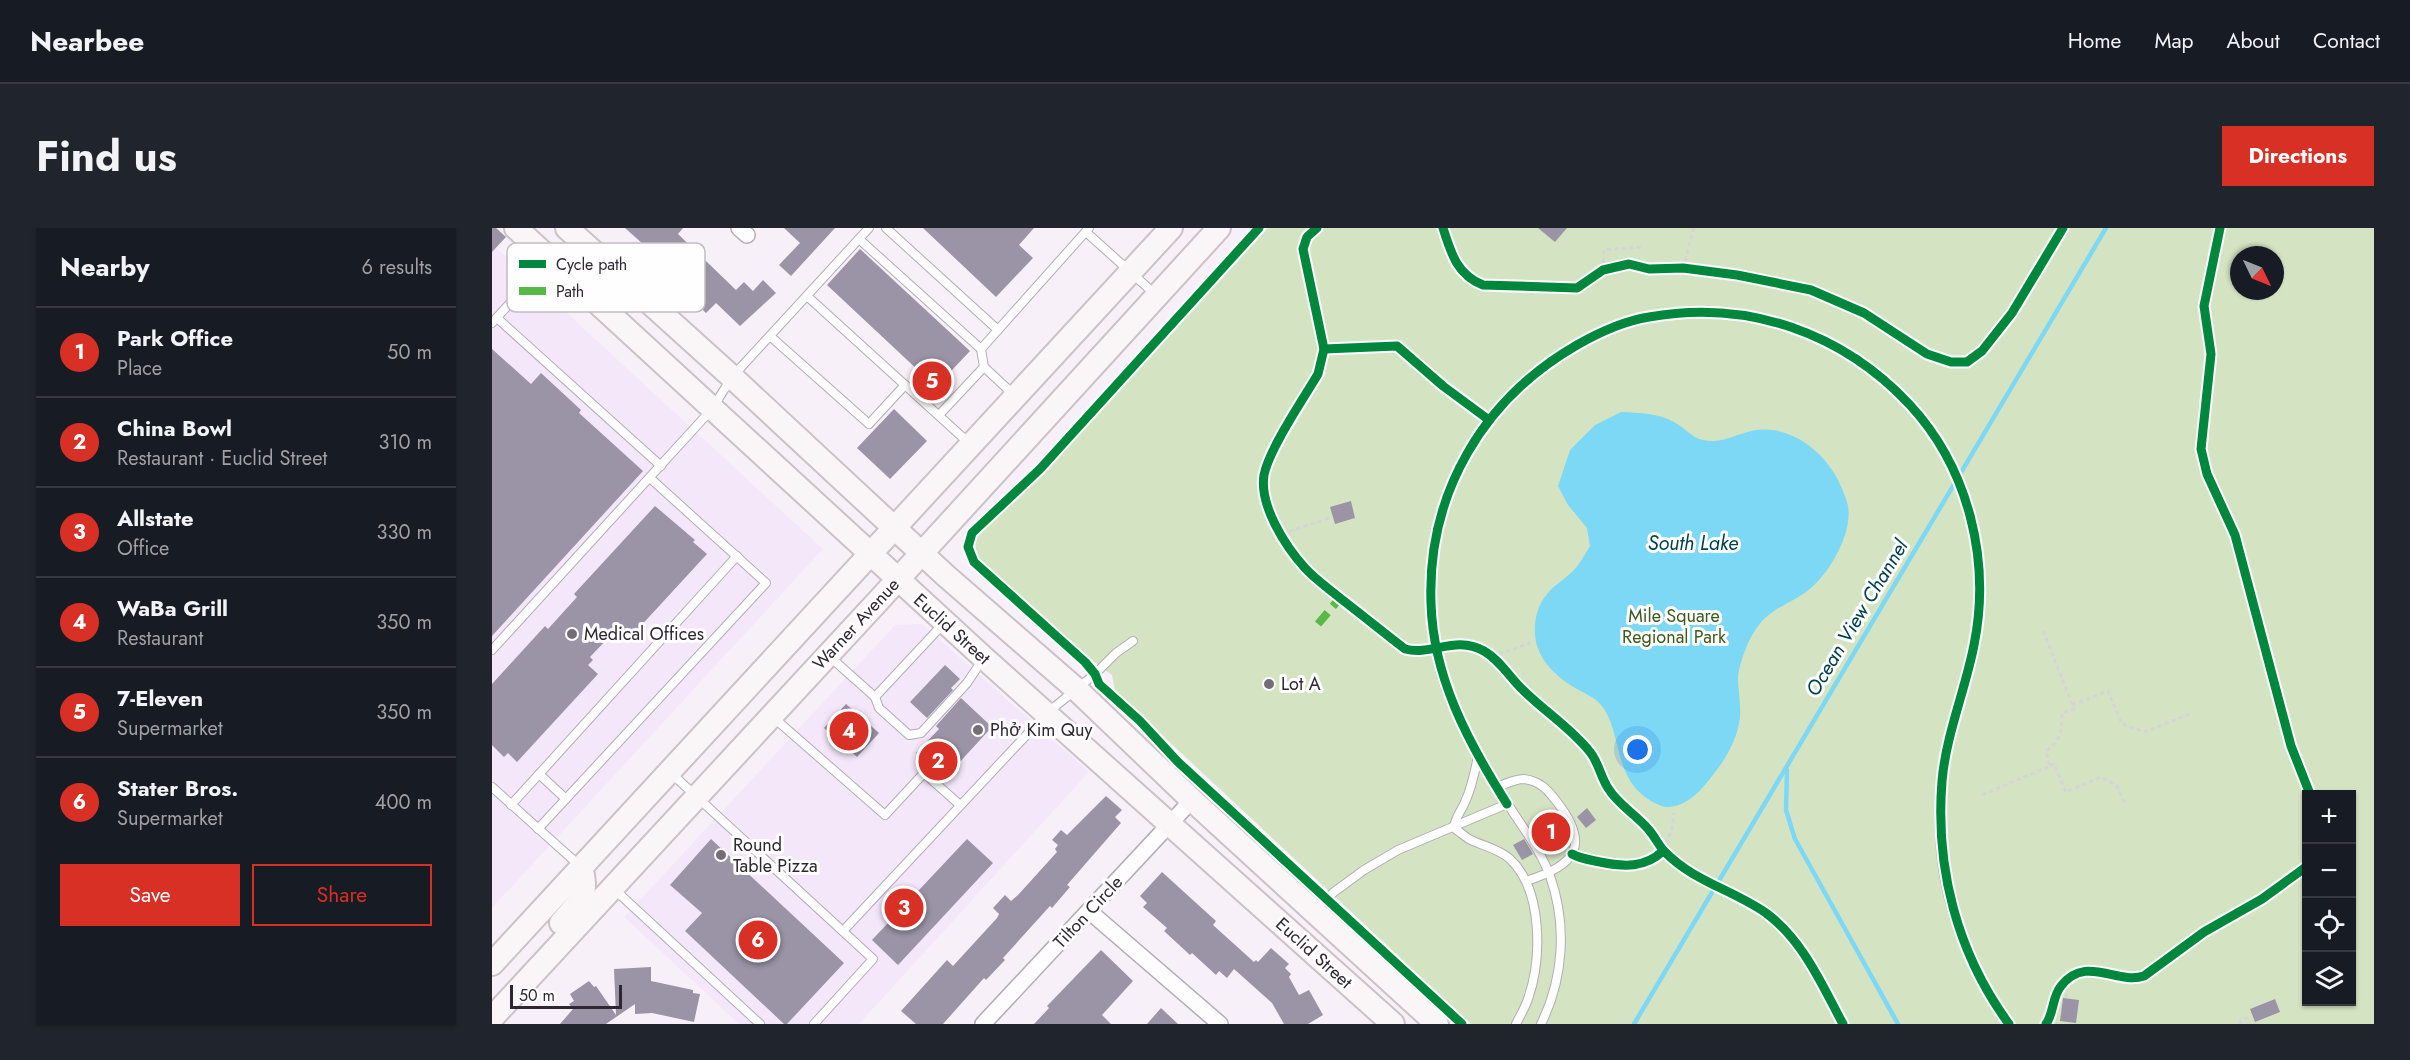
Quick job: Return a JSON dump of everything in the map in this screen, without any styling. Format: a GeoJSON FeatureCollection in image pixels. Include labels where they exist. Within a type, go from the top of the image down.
{"type":"FeatureCollection","features":[{"type":"Feature","properties":{"kind":"main road","name":"Euclid Street"},"geometry":{"type":"LineString","coordinates":[[516,228],[532,243]]}},
{"type":"Feature","properties":{"kind":"main road","name":"Euclid Street"},"geometry":{"type":"LineString","coordinates":[[567,228],[584,243]]}},
{"type":"Feature","properties":{"kind":"main road","name":"Warner Avenue"},"geometry":{"type":"LineString","coordinates":[[492,964],[1171,228]]}},
{"type":"Feature","properties":{"kind":"main road","name":"Warner Avenue"},"geometry":{"type":"LineString","coordinates":[[492,1018],[1219,228]]}},
{"type":"Feature","properties":{"kind":"main road","name":"Euclid Street"},"geometry":{"type":"LineString","coordinates":[[607,312],[984,658],[1393,1024]]}},
{"type":"Feature","properties":{"kind":"main road","name":"Euclid Street"},"geometry":{"type":"LineString","coordinates":[[660,312],[921,553],[1076,689],[1192,800],[1437,1024]]}},
{"type":"Feature","properties":{"kind":"main road"},"geometry":{"type":"LineString","coordinates":[[543,961],[550,935],[583,896],[586,884],[581,867]]}},
{"type":"Feature","properties":{"kind":"street","name":"Tilton Circle"},"geometry":{"type":"LineString","coordinates":[[983,1024],[1192,800]]}},
{"type":"Feature","properties":{"kind":"street"},"geometry":{"type":"LineString","coordinates":[[1089,911],[1220,1024]]}},
{"type":"Feature","properties":{"kind":"lane"},"geometry":{"type":"LineString","coordinates":[[492,650],[712,409],[732,377],[869,228]]}},
{"type":"Feature","properties":{"kind":"lane"},"geometry":{"type":"LineString","coordinates":[[886,228],[998,330]]}},
{"type":"Feature","properties":{"kind":"lane"},"geometry":{"type":"LineString","coordinates":[[981,349],[1088,230],[1156,296]]}},
{"type":"Feature","properties":{"kind":"lane"},"geometry":{"type":"LineString","coordinates":[[859,239],[981,349],[984,367],[1015,397]]}},
{"type":"Feature","properties":{"kind":"lane"},"geometry":{"type":"LineString","coordinates":[[807,296],[971,445]]}},
{"type":"Feature","properties":{"kind":"lane"},"geometry":{"type":"LineString","coordinates":[[507,306],[494,320],[661,466]]}},
{"type":"Feature","properties":{"kind":"lane"},"geometry":{"type":"LineString","coordinates":[[1541,1024],[1557,982],[1561,952],[1560,919],[1550,873],[1478,756],[1451,702],[1441,670],[1432,619],[1431,565],[1444,505],[1459,466],[1497,408],[1527,379],[1558,356],[1594,335],[1648,317],[1708,312],[1748,316],[1809,333],[1841,348],[1873,369],[1910,405],[1935,434],[1952,464],[1970,509],[1979,584],[1978,622],[1946,755],[1940,836],[1950,898],[1961,937],[1979,978],[2008,1024]]}},
{"type":"Feature","properties":{"kind":"lane"},"geometry":{"type":"LineString","coordinates":[[770,336],[869,424],[905,385]]}},
{"type":"Feature","properties":{"kind":"lane"},"geometry":{"type":"LineString","coordinates":[[939,415],[984,367]]}},
{"type":"Feature","properties":{"kind":"lane"},"geometry":{"type":"LineString","coordinates":[[538,829],[766,582],[650,478]]}},
{"type":"Feature","properties":{"kind":"lane"},"geometry":{"type":"LineString","coordinates":[[511,805],[737,556]]}},
{"type":"Feature","properties":{"kind":"lane"},"geometry":{"type":"LineString","coordinates":[[875,697],[945,622]]}},
{"type":"Feature","properties":{"kind":"lane"},"geometry":{"type":"LineString","coordinates":[[843,931],[1047,713],[1095,674],[1116,652],[1133,641]]}},
{"type":"Feature","properties":{"kind":"lane"},"geometry":{"type":"LineString","coordinates":[[828,655],[875,697],[879,708],[909,735],[921,733],[967,683],[984,658]]}},
{"type":"Feature","properties":{"kind":"lane"},"geometry":{"type":"LineString","coordinates":[[772,716],[885,815],[924,773],[960,805]]}},
{"type":"Feature","properties":{"kind":"lane"},"geometry":{"type":"LineString","coordinates":[[1454,828],[1455,818],[1464,805],[1472,783],[1478,756]]}},
{"type":"Feature","properties":{"kind":"lane"},"geometry":{"type":"LineString","coordinates":[[670,772],[873,959],[814,1024]]}},
{"type":"Feature","properties":{"kind":"lane"},"geometry":{"type":"LineString","coordinates":[[538,774],[566,799]]}},
{"type":"Feature","properties":{"kind":"lane"},"geometry":{"type":"LineString","coordinates":[[1497,787],[1521,779],[1545,786],[1571,819],[1576,833],[1572,854],[1559,868],[1526,881]]}},
{"type":"Feature","properties":{"kind":"lane"},"geometry":{"type":"LineString","coordinates":[[492,787],[581,867]]}},
{"type":"Feature","properties":{"kind":"lane"},"geometry":{"type":"LineString","coordinates":[[1314,910],[1334,892],[1398,850],[1507,804]]}},
{"type":"Feature","properties":{"kind":"lane"},"geometry":{"type":"LineString","coordinates":[[1454,828],[1469,839],[1486,845],[1510,860],[1526,881],[1538,931],[1537,964],[1528,1000],[1516,1024]]}},
{"type":"Feature","properties":{"kind":"lane"},"geometry":{"type":"LineString","coordinates":[[613,888],[760,1024]]}},
{"type":"Feature","properties":{"kind":"path"},"geometry":{"type":"LineString","coordinates":[[1683,267],[1694,228]]}},
{"type":"Feature","properties":{"kind":"path"},"geometry":{"type":"LineString","coordinates":[[1604,271],[1604,250],[1642,247]]}},
{"type":"Feature","properties":{"kind":"path"},"geometry":{"type":"LineString","coordinates":[[1672,268],[1694,269]]}},
{"type":"Feature","properties":{"kind":"path"},"geometry":{"type":"LineString","coordinates":[[1287,543],[1279,530],[1332,517]]}},
{"type":"Feature","properties":{"kind":"path"},"geometry":{"type":"LineString","coordinates":[[2042,628],[2074,709],[2061,714],[2063,727],[2060,738],[2046,751],[2050,766]]}},
{"type":"Feature","properties":{"kind":"path"},"geometry":{"type":"LineString","coordinates":[[1492,657],[1530,643]]}},
{"type":"Feature","properties":{"kind":"path"},"geometry":{"type":"LineString","coordinates":[[1483,651],[1500,665]]}},
{"type":"Feature","properties":{"kind":"path"},"geometry":{"type":"LineString","coordinates":[[2072,705],[2108,691],[2122,724],[2145,732],[2192,713]]}},
{"type":"Feature","properties":{"kind":"path"},"geometry":{"type":"LineString","coordinates":[[1982,795],[2054,764],[2066,792],[2101,777],[2116,785],[2125,803]]}},
{"type":"Feature","properties":{"kind":"path"},"geometry":{"type":"LineString","coordinates":[[1654,859],[1666,853],[1674,813]]}},
{"type":"Feature","properties":{"kind":"path"},"geometry":{"type":"LineString","coordinates":[[1656,840],[1666,853]]}},
{"type":"Feature","properties":{"kind":"path"},"geometry":{"type":"LineString","coordinates":[[2061,996],[2071,977]]}},
{"type":"Feature","properties":{"kind":"path"},"geometry":{"type":"LineString","coordinates":[[2241,1024],[2240,1021],[2249,1017]]}},
{"type":"Feature","properties":{"kind":"path"},"geometry":{"type":"LineString","coordinates":[[2048,1018],[2058,1024]]}},
{"type":"Feature","properties":{"kind":"shaded area"},"geometry":{"type":"Polygon","coordinates":[[[492,244],[507,258],[507,312],[566,312],[823,549],[492,908],[492,244]]]}},
{"type":"Feature","properties":{"kind":"shaded area"},"geometry":{"type":"Polygon","coordinates":[[[922,624],[1089,772],[859,1024],[739,1024],[624,917],[895,625],[922,624]]]}},
{"type":"Feature","properties":{"kind":"green space","name":"Mile Square Regional Park"},"geometry":{"type":"Polygon","coordinates":[[[1268,228],[2374,228],[2374,1024],[1471,1024],[1115,691],[1112,675],[1081,652],[977,559],[974,537],[1042,474],[1268,228]]]}},
{"type":"Feature","properties":{"kind":"water","name":"South Lake"},"geometry":{"type":"Polygon","coordinates":[[[1621,412],[1662,417],[1674,422],[1695,437],[1710,441],[1764,429],[1789,434],[1801,440],[1822,457],[1837,478],[1848,506],[1849,517],[1843,541],[1823,576],[1806,592],[1768,615],[1750,639],[1742,658],[1738,677],[1740,712],[1738,727],[1727,754],[1696,794],[1682,804],[1671,807],[1656,804],[1635,788],[1621,759],[1608,715],[1600,704],[1567,683],[1550,668],[1538,649],[1535,637],[1536,616],[1542,601],[1576,568],[1590,546],[1587,528],[1568,505],[1558,486],[1570,450],[1595,425],[1621,412]]]}},
{"type":"Feature","properties":{"kind":"building"},"geometry":{"type":"Polygon","coordinates":[[[492,228],[496,228],[506,237],[492,252],[492,228]]]}},
{"type":"Feature","properties":{"kind":"building"},"geometry":{"type":"Polygon","coordinates":[[[625,228],[683,228],[678,234],[687,243],[642,243],[625,228]]]}},
{"type":"Feature","properties":{"kind":"building"},"geometry":{"type":"Polygon","coordinates":[[[784,228],[835,228],[791,276],[779,265],[800,243],[784,228]]]}},
{"type":"Feature","properties":{"kind":"building"},"geometry":{"type":"Polygon","coordinates":[[[923,228],[1034,228],[1019,245],[1033,258],[996,297],[923,228]]]}},
{"type":"Feature","properties":{"kind":"building"},"geometry":{"type":"Polygon","coordinates":[[[1538,228],[1567,228],[1555,242],[1538,228]]]}},
{"type":"Feature","properties":{"kind":"building"},"geometry":{"type":"Polygon","coordinates":[[[860,249],[970,351],[936,387],[827,285],[860,249]]]}},
{"type":"Feature","properties":{"kind":"building"},"geometry":{"type":"Polygon","coordinates":[[[705,260],[736,290],[744,282],[753,291],[763,280],[776,293],[740,326],[716,303],[706,313],[705,260]]]}},
{"type":"Feature","properties":{"kind":"building"},"geometry":{"type":"Polygon","coordinates":[[[492,349],[531,384],[541,373],[581,410],[579,413],[643,471],[492,636],[492,349]]]}},
{"type":"Feature","properties":{"kind":"building"},"geometry":{"type":"Polygon","coordinates":[[[894,409],[927,441],[890,479],[857,448],[894,409]]]}},
{"type":"Feature","properties":{"kind":"building"},"geometry":{"type":"Polygon","coordinates":[[[1351,501],[1355,518],[1335,524],[1330,507],[1351,501]]]}},
{"type":"Feature","properties":{"kind":"building","name":"Medical Offices"},"geometry":{"type":"Polygon","coordinates":[[[655,506],[695,540],[693,542],[707,554],[626,642],[617,634],[612,639],[610,636],[590,657],[593,660],[588,665],[598,674],[517,762],[508,753],[504,757],[492,745],[492,684],[545,626],[548,629],[577,597],[574,594],[655,506]]]}},
{"type":"Feature","properties":{"kind":"building"},"geometry":{"type":"Polygon","coordinates":[[[945,665],[960,679],[927,718],[910,702],[945,665]]]}},
{"type":"Feature","properties":{"kind":"building"},"geometry":{"type":"Polygon","coordinates":[[[961,698],[992,727],[944,779],[916,753],[939,729],[936,726],[961,698]]]}},
{"type":"Feature","properties":{"kind":"building"},"geometry":{"type":"Polygon","coordinates":[[[846,704],[879,733],[857,757],[824,728],[846,704]]]}},
{"type":"Feature","properties":{"kind":"building"},"geometry":{"type":"Polygon","coordinates":[[[1106,796],[1122,810],[1115,817],[1121,823],[1067,885],[1070,887],[1052,908],[1050,906],[986,980],[984,978],[943,1024],[916,1024],[901,1011],[947,960],[953,966],[997,918],[999,914],[993,908],[1005,895],[1011,901],[1057,852],[1055,849],[1058,845],[1052,840],[1061,830],[1067,835],[1106,796]]]}},
{"type":"Feature","properties":{"kind":"building"},"geometry":{"type":"Polygon","coordinates":[[[1587,808],[1596,820],[1586,828],[1577,817],[1587,808]]]}},
{"type":"Feature","properties":{"kind":"building"},"geometry":{"type":"Polygon","coordinates":[[[1554,817],[1565,838],[1544,849],[1534,833],[1539,830],[1537,826],[1554,817]]]}},
{"type":"Feature","properties":{"kind":"building"},"geometry":{"type":"Polygon","coordinates":[[[711,839],[844,963],[787,1024],[784,1024],[685,931],[702,913],[670,885],[711,839]]]}},
{"type":"Feature","properties":{"kind":"building"},"geometry":{"type":"Polygon","coordinates":[[[967,839],[993,863],[898,965],[872,940],[967,839]]]}},
{"type":"Feature","properties":{"kind":"building"},"geometry":{"type":"Polygon","coordinates":[[[1524,839],[1533,854],[1522,860],[1513,845],[1524,839]]]}},
{"type":"Feature","properties":{"kind":"building"},"geometry":{"type":"Polygon","coordinates":[[[1162,872],[1216,921],[1213,925],[1254,962],[1256,960],[1258,962],[1271,948],[1289,964],[1285,968],[1291,974],[1289,977],[1299,995],[1309,990],[1323,1015],[1308,1024],[1284,1024],[1272,1003],[1234,969],[1227,978],[1219,971],[1216,975],[1192,953],[1190,955],[1164,931],[1167,928],[1143,907],[1147,903],[1140,896],[1162,872]]]}},
{"type":"Feature","properties":{"kind":"building"},"geometry":{"type":"Polygon","coordinates":[[[1101,950],[1133,981],[1102,1015],[1111,1024],[1034,1024],[1049,1008],[1047,1006],[1101,950]]]}},
{"type":"Feature","properties":{"kind":"building"},"geometry":{"type":"Polygon","coordinates":[[[651,967],[651,981],[693,990],[693,993],[700,994],[694,1022],[652,1013],[635,1014],[635,1004],[606,1024],[560,1024],[573,1009],[569,1004],[574,1001],[570,994],[589,981],[594,987],[596,986],[616,1015],[614,969],[651,967]]]}},
{"type":"Feature","properties":{"kind":"building"},"geometry":{"type":"Polygon","coordinates":[[[2063,998],[2079,1000],[2076,1023],[2060,1021],[2063,998]]]}},
{"type":"Feature","properties":{"kind":"building"},"geometry":{"type":"Polygon","coordinates":[[[2275,999],[2280,1012],[2255,1022],[2250,1009],[2275,999]]]}},
{"type":"Feature","properties":{"kind":"building"},"geometry":{"type":"Polygon","coordinates":[[[1161,1008],[1178,1024],[1147,1024],[1161,1008]]]}},
{"type":"Feature","properties":{"kind":"waterway","name":"Ocean View Channel"},"geometry":{"type":"LineString","coordinates":[[1634,1024],[2106,228]]}},
{"type":"Feature","properties":{"kind":"waterway"},"geometry":{"type":"LineString","coordinates":[[1787,770],[1786,810],[1795,839],[1898,1024]]}},
{"type":"Feature","properties":{"kind":"marked path"},"geometry":{"type":"LineString","coordinates":[[1318,624],[1340,598]]}},
{"type":"Feature","properties":{"kind":"cycle path"},"geometry":{"type":"LineString","coordinates":[[1259,228],[1040,469],[972,533],[968,547],[974,562],[1085,662],[1095,674],[1099,684],[1140,721],[1178,762],[1462,1024]]}},
{"type":"Feature","properties":{"kind":"cycle path"},"geometry":{"type":"LineString","coordinates":[[1317,228],[1307,237],[1303,249],[1324,349],[1318,374],[1280,438],[1264,475],[1265,499],[1275,524],[1289,548],[1317,580],[1405,649],[1425,650],[1463,645],[1484,651],[1495,659],[1523,690],[1583,743],[1593,756],[1612,794],[1644,825],[1665,852],[1688,871],[1766,913],[1791,936],[1811,964],[1843,1024]]}},
{"type":"Feature","properties":{"kind":"cycle path"},"geometry":{"type":"LineString","coordinates":[[1443,228],[1456,262],[1474,281],[1483,285],[1577,288],[1603,270],[1629,264],[1649,269],[1683,268],[1737,275],[1811,290],[1864,313],[1927,354],[1951,362],[1967,362],[1982,351],[2012,313],[2063,228]]}},
{"type":"Feature","properties":{"kind":"cycle path"},"geometry":{"type":"LineString","coordinates":[[2220,228],[2204,306],[2211,354],[2201,449],[2207,474],[2235,535],[2291,746],[2308,790]]}},
{"type":"Feature","properties":{"kind":"cycle path"},"geometry":{"type":"LineString","coordinates":[[1507,804],[1479,757],[1455,708],[1438,657],[1431,603],[1432,563],[1439,524],[1451,488],[1467,453],[1488,422],[1514,393],[1544,367],[1594,336],[1621,324],[1640,319],[1686,313],[1722,313],[1757,318],[1792,327],[1824,341],[1855,358],[1884,380],[1910,405],[1930,430],[1947,458],[1961,487],[1970,518],[1977,549],[1979,613],[1974,645],[1944,764],[1942,846],[1946,877],[1963,939],[1991,997],[2009,1024]]}},
{"type":"Feature","properties":{"kind":"cycle path"},"geometry":{"type":"LineString","coordinates":[[1324,349],[1397,346],[1443,386],[1489,420]]}},
{"type":"Feature","properties":{"kind":"cycle path"},"geometry":{"type":"LineString","coordinates":[[1572,854],[1609,864],[1634,865],[1649,861],[1663,851]]}},
{"type":"Feature","properties":{"kind":"cycle path"},"geometry":{"type":"LineString","coordinates":[[2046,1024],[2058,990],[2071,977],[2081,972],[2091,971],[2133,978],[2144,976],[2204,932],[2262,899],[2302,870]]}},
{"type":"Feature","properties":{"kind":"place","name":"7-Eleven"},"geometry":{"type":"Point","coordinates":[932,381]}},
{"type":"Feature","properties":{"kind":"place","name":"Medical Offices"},"geometry":{"type":"Point","coordinates":[572,634]}},
{"type":"Feature","properties":{"kind":"place","name":"Lot A"},"geometry":{"type":"Point","coordinates":[1269,684]}},
{"type":"Feature","properties":{"kind":"place","name":"Phở Kim Quy"},"geometry":{"type":"Point","coordinates":[978,730]}},
{"type":"Feature","properties":{"kind":"place","name":"WaBa Grill"},"geometry":{"type":"Point","coordinates":[849,731]}},
{"type":"Feature","properties":{"kind":"place","name":"China Bowl"},"geometry":{"type":"Point","coordinates":[938,761]}},
{"type":"Feature","properties":{"kind":"place","name":"Park Office"},"geometry":{"type":"Point","coordinates":[1551,832]}},
{"type":"Feature","properties":{"kind":"place","name":"Round Table Pizza"},"geometry":{"type":"Point","coordinates":[721,855]}},
{"type":"Feature","properties":{"kind":"place","name":"Allstate"},"geometry":{"type":"Point","coordinates":[904,908]}},
{"type":"Feature","properties":{"kind":"place","name":"Stater Bros."},"geometry":{"type":"Point","coordinates":[758,940]}}]}
